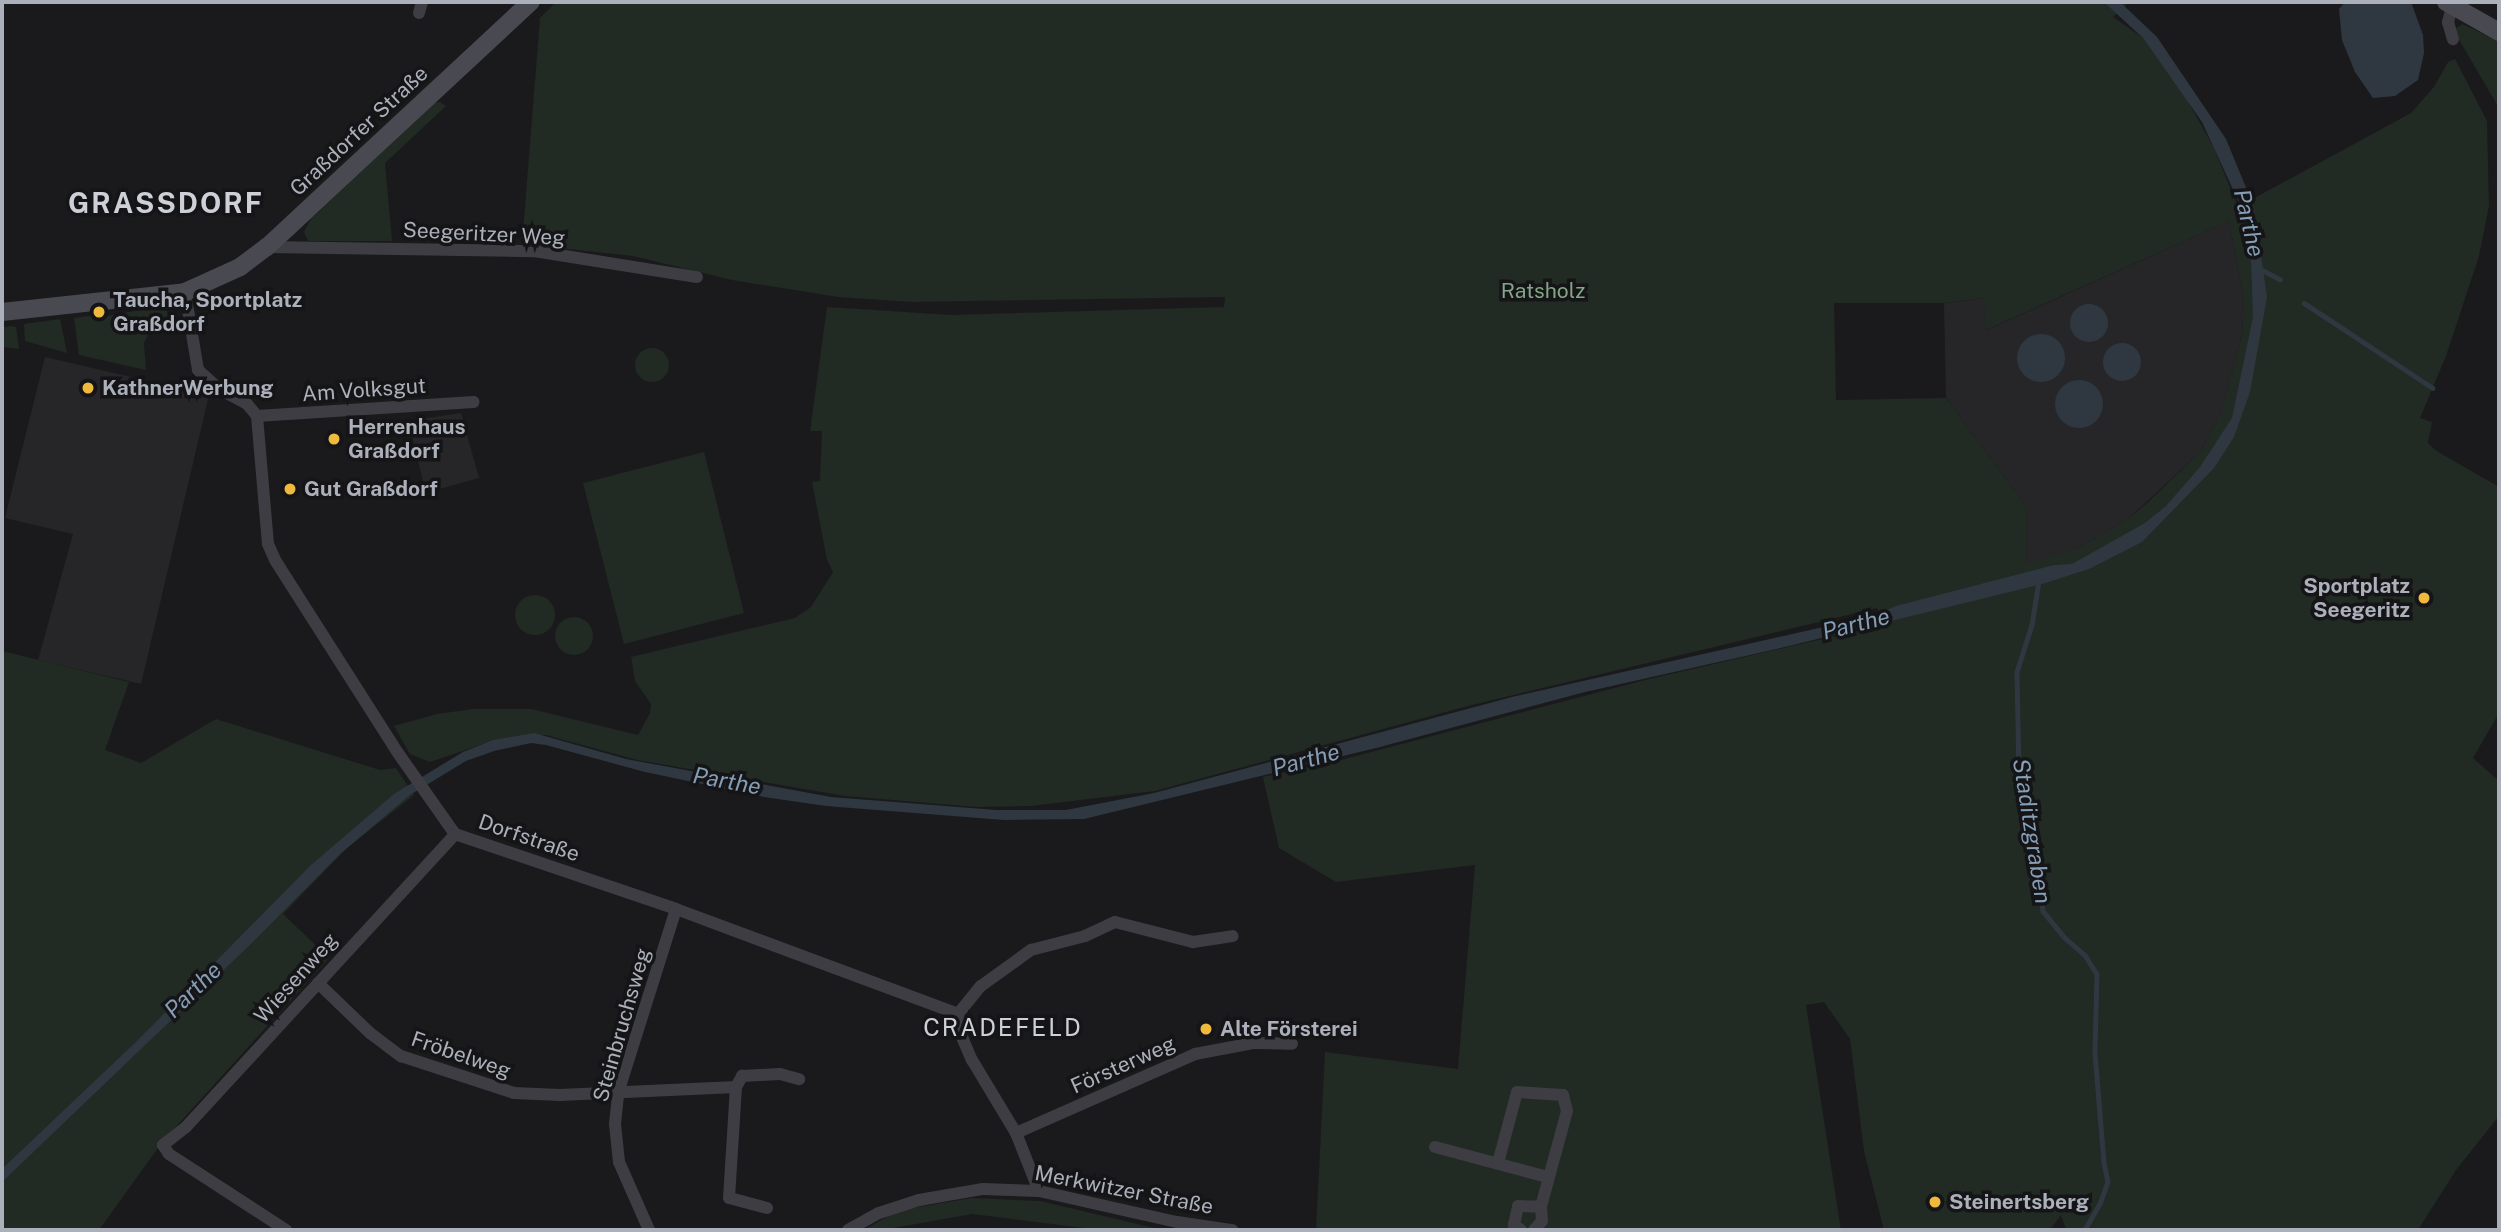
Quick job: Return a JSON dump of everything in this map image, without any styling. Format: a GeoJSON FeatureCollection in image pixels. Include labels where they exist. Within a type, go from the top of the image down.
{"type":"FeatureCollection","features":[{"type":"Feature","properties":{"kind":"street","name":"Graßdorfer Straße"},"geometry":{"type":"LineString","coordinates":[[2,312],[185,292],[240,267],[267,247],[531,2]]}},
{"type":"Feature","properties":{"kind":"street"},"geometry":{"type":"LineString","coordinates":[[2452,39],[2448,22],[2449,4],[2499,32]]}},
{"type":"Feature","properties":{"kind":"street","name":"Seegeritzer Weg"},"geometry":{"type":"LineString","coordinates":[[267,247],[534,251],[696,277]]}},
{"type":"Feature","properties":{"kind":"street"},"geometry":{"type":"LineString","coordinates":[[185,292],[191,347],[198,370],[219,389],[247,404],[257,416]]}},
{"type":"Feature","properties":{"kind":"street","name":"Am Volksgut"},"geometry":{"type":"LineString","coordinates":[[257,416],[474,402]]}},
{"type":"Feature","properties":{"kind":"street","name":"Dorfstraße"},"geometry":{"type":"LineString","coordinates":[[257,416],[268,544],[282,571],[435,810],[455,834],[677,909],[958,1014]]}},
{"type":"Feature","properties":{"kind":"street","name":"Wiesenweg"},"geometry":{"type":"LineString","coordinates":[[286,1230],[169,1154],[163,1145],[187,1128],[455,834]]}},
{"type":"Feature","properties":{"kind":"street","name":"Steinbruchsweg"},"geometry":{"type":"LineString","coordinates":[[649,1230],[619,1162],[615,1124],[618,1093],[677,909]]}},
{"type":"Feature","properties":{"kind":"street"},"geometry":{"type":"LineString","coordinates":[[1039,1191],[1016,1133],[961,1037],[958,1014],[981,986],[1031,950],[1086,936],[1115,922],[1193,942],[1233,936]]}},
{"type":"Feature","properties":{"kind":"street","name":"Fröbelweg"},"geometry":{"type":"LineString","coordinates":[[318,983],[370,1033],[401,1056],[439,1071],[513,1093],[618,1093],[736,1087]]}},
{"type":"Feature","properties":{"kind":"street","name":"Försterweg"},"geometry":{"type":"LineString","coordinates":[[1016,1133],[1195,1054],[1253,1043],[1292,1044]]}},
{"type":"Feature","properties":{"kind":"street"},"geometry":{"type":"LineString","coordinates":[[766,1208],[729,1198],[736,1087],[742,1076],[780,1074],[799,1079]]}},
{"type":"Feature","properties":{"kind":"street"},"geometry":{"type":"LineString","coordinates":[[1498,1163],[1517,1092],[1563,1095],[1567,1111],[1541,1207],[1542,1221],[1534,1230]]}},
{"type":"Feature","properties":{"kind":"street"},"geometry":{"type":"LineString","coordinates":[[1436,1147],[1548,1177]]}},
{"type":"Feature","properties":{"kind":"street","name":"Merkwitzer Straße"},"geometry":{"type":"LineString","coordinates":[[848,1230],[879,1213],[919,1200],[983,1189],[1039,1191],[1177,1222],[1232,1230]]}},
{"type":"Feature","properties":{"kind":"street"},"geometry":{"type":"LineString","coordinates":[[1521,1230],[1514,1226],[1518,1206],[1541,1207]]}},
{"type":"Feature","properties":{"kind":"shaded area"},"geometry":{"type":"Polygon","coordinates":[[[2229,221],[2244,300],[2242,335],[2221,413],[2201,451],[2128,519],[2080,547],[2026,565],[2027,507],[1946,398],[1944,303],[1985,298],[1987,330],[2229,221]]]}},
{"type":"Feature","properties":{"kind":"shaded area"},"geometry":{"type":"Polygon","coordinates":[[[45,357],[209,395],[141,684],[38,660],[73,534],[5,518],[45,357]]]}},
{"type":"Feature","properties":{"kind":"shaded area"},"geometry":{"type":"Polygon","coordinates":[[[461,413],[479,478],[426,493],[408,421],[461,413]]]}},
{"type":"Feature","properties":{"kind":"green space","name":"Ratsholz"},"geometry":{"type":"Polygon","coordinates":[[[556,2],[2129,2],[2113,17],[2143,38],[2187,100],[2213,146],[2238,207],[2411,113],[2434,87],[2448,62],[2455,59],[2487,121],[2489,206],[2479,256],[2446,356],[2420,418],[2432,422],[2428,443],[2435,450],[2499,487],[2499,713],[2473,758],[2499,781],[2499,1116],[2456,1170],[2418,1230],[2066,1230],[2061,1215],[2050,1230],[1884,1230],[1864,1151],[1850,1039],[1824,1002],[1806,1005],[1841,1230],[1316,1230],[1325,1052],[1458,1069],[1475,865],[1336,882],[1279,848],[1263,777],[1341,760],[1645,680],[1887,624],[1877,608],[1468,706],[1155,791],[1031,806],[976,807],[845,796],[637,760],[546,735],[492,741],[430,762],[410,754],[394,726],[437,714],[473,709],[531,709],[638,735],[650,713],[651,704],[635,681],[631,657],[795,618],[811,607],[833,572],[827,560],[812,482],[820,481],[822,431],[810,431],[827,307],[952,315],[1224,307],[1225,297],[912,302],[838,297],[732,280],[633,256],[522,244],[540,18],[556,2]],[[2229,221],[1986,330],[1984,298],[1944,303],[1834,303],[1836,400],[1946,398],[2027,507],[2026,564],[2080,547],[2128,519],[2201,451],[2221,413],[2242,335],[2244,300],[2229,221]]]}},
{"type":"Feature","properties":{"kind":"green space"},"geometry":{"type":"Polygon","coordinates":[[[2462,24],[2499,41],[2499,108],[2458,38],[2455,29],[2462,24]]]}},
{"type":"Feature","properties":{"kind":"green space"},"geometry":{"type":"Polygon","coordinates":[[[440,102],[446,106],[385,163],[392,241],[308,241],[304,232],[311,219],[435,103],[440,102]]]}},
{"type":"Feature","properties":{"kind":"green space"},"geometry":{"type":"Polygon","coordinates":[[[164,308],[175,317],[177,328],[152,327],[144,343],[146,370],[79,355],[74,318],[95,315],[96,318],[164,308]]]}},
{"type":"Feature","properties":{"kind":"green space"},"geometry":{"type":"Polygon","coordinates":[[[60,319],[67,353],[25,341],[24,324],[60,319]]]}},
{"type":"Feature","properties":{"kind":"green space"},"geometry":{"type":"Polygon","coordinates":[[[2,327],[16,327],[19,349],[2,347],[2,327]]]}},
{"type":"Feature","properties":{"kind":"green space"},"geometry":{"type":"Polygon","coordinates":[[[652,348],[664,353],[669,365],[664,377],[652,382],[640,377],[635,365],[640,353],[652,348]]]}},
{"type":"Feature","properties":{"kind":"green space"},"geometry":{"type":"Polygon","coordinates":[[[704,452],[744,613],[624,644],[583,483],[704,452]]]}},
{"type":"Feature","properties":{"kind":"green space"},"geometry":{"type":"Polygon","coordinates":[[[535,595],[549,601],[555,615],[549,629],[535,635],[521,629],[515,615],[521,601],[535,595]]]}},
{"type":"Feature","properties":{"kind":"green space"},"geometry":{"type":"Polygon","coordinates":[[[574,617],[588,622],[593,636],[588,650],[574,655],[560,650],[555,636],[560,622],[574,617]]]}},
{"type":"Feature","properties":{"kind":"green space"},"geometry":{"type":"Polygon","coordinates":[[[2,651],[129,682],[105,750],[141,763],[216,719],[380,770],[396,768],[414,795],[347,848],[283,914],[329,958],[163,1141],[99,1230],[2,1230],[2,651]]]}},
{"type":"Feature","properties":{"kind":"green space"},"geometry":{"type":"Polygon","coordinates":[[[972,1198],[1040,1201],[1163,1230],[1100,1230],[972,1214],[882,1230],[863,1230],[900,1210],[972,1198]]]}},
{"type":"Feature","properties":{"kind":"water","name":"Parthe"},"geometry":{"type":"Polygon","coordinates":[[[2104,2],[2120,2],[2157,37],[2226,139],[2254,207],[2267,297],[2250,392],[2234,437],[2214,468],[2142,542],[2089,569],[2042,584],[1785,647],[1585,692],[1380,747],[1084,819],[1004,820],[826,806],[764,797],[645,772],[546,745],[531,743],[494,751],[466,761],[410,795],[340,854],[255,940],[2,1182],[2,1169],[138,1040],[311,865],[394,794],[463,752],[493,740],[534,733],[626,759],[831,797],[996,810],[1066,810],[1154,793],[1512,697],[1872,616],[1896,606],[2054,565],[2072,564],[2145,523],[2166,506],[2200,467],[2232,418],[2253,317],[2251,259],[2242,209],[2202,122],[2143,38],[2104,2]]]}},
{"type":"Feature","properties":{"kind":"water"},"geometry":{"type":"Polygon","coordinates":[[[2345,2],[2411,2],[2423,35],[2424,53],[2418,80],[2395,96],[2373,98],[2355,72],[2342,40],[2339,9],[2345,2]]]}},
{"type":"Feature","properties":{"kind":"water"},"geometry":{"type":"Polygon","coordinates":[[[2089,304],[2103,309],[2108,323],[2103,337],[2089,342],[2075,337],[2070,323],[2075,309],[2089,304]]]}},
{"type":"Feature","properties":{"kind":"water"},"geometry":{"type":"Polygon","coordinates":[[[2041,334],[2058,341],[2065,358],[2058,375],[2041,382],[2024,375],[2017,358],[2024,341],[2041,334]]]}},
{"type":"Feature","properties":{"kind":"water"},"geometry":{"type":"Polygon","coordinates":[[[2122,343],[2136,348],[2141,362],[2136,376],[2122,381],[2108,376],[2103,362],[2108,348],[2122,343]]]}},
{"type":"Feature","properties":{"kind":"water"},"geometry":{"type":"Polygon","coordinates":[[[2079,380],[2096,387],[2103,404],[2096,421],[2079,428],[2062,421],[2055,404],[2062,387],[2079,380]]]}},
{"type":"Feature","properties":{"kind":"waterway"},"geometry":{"type":"LineString","coordinates":[[2262,270],[2280,279]]}},
{"type":"Feature","properties":{"kind":"waterway"},"geometry":{"type":"LineString","coordinates":[[2304,303],[2433,388]]}},
{"type":"Feature","properties":{"kind":"waterway","name":"Staditzgraben"},"geometry":{"type":"LineString","coordinates":[[2039,581],[2032,625],[2017,672],[2019,774],[2034,832],[2043,911],[2064,937],[2085,955],[2097,974],[2095,1053],[2108,1182],[2100,1204],[2085,1230]]}},
{"type":"Feature","properties":{"kind":"place","name":"Taucha, Sportplatz Graßdorf"},"geometry":{"type":"Point","coordinates":[99,312]}},
{"type":"Feature","properties":{"kind":"place","name":"KathnerWerbung"},"geometry":{"type":"Point","coordinates":[88,388]}},
{"type":"Feature","properties":{"kind":"place","name":"Herrenhaus Graßdorf"},"geometry":{"type":"Point","coordinates":[334,439]}},
{"type":"Feature","properties":{"kind":"place","name":"Gut Graßdorf"},"geometry":{"type":"Point","coordinates":[290,489]}},
{"type":"Feature","properties":{"kind":"place","name":"Sportplatz Seegeritz"},"geometry":{"type":"Point","coordinates":[2424,598]}},
{"type":"Feature","properties":{"kind":"place","name":"Alte Försterei"},"geometry":{"type":"Point","coordinates":[1206,1029]}},
{"type":"Feature","properties":{"kind":"place","name":"Steinertsberg"},"geometry":{"type":"Point","coordinates":[1935,1202]}},
{"type":"Feature","properties":{"kind":"district","name":"GRASSDORF"},"geometry":{"type":"Point","coordinates":[166,203]}},
{"type":"Feature","properties":{"kind":"district","name":"CRADEFELD"},"geometry":{"type":"Point","coordinates":[1003,1028]}}]}
